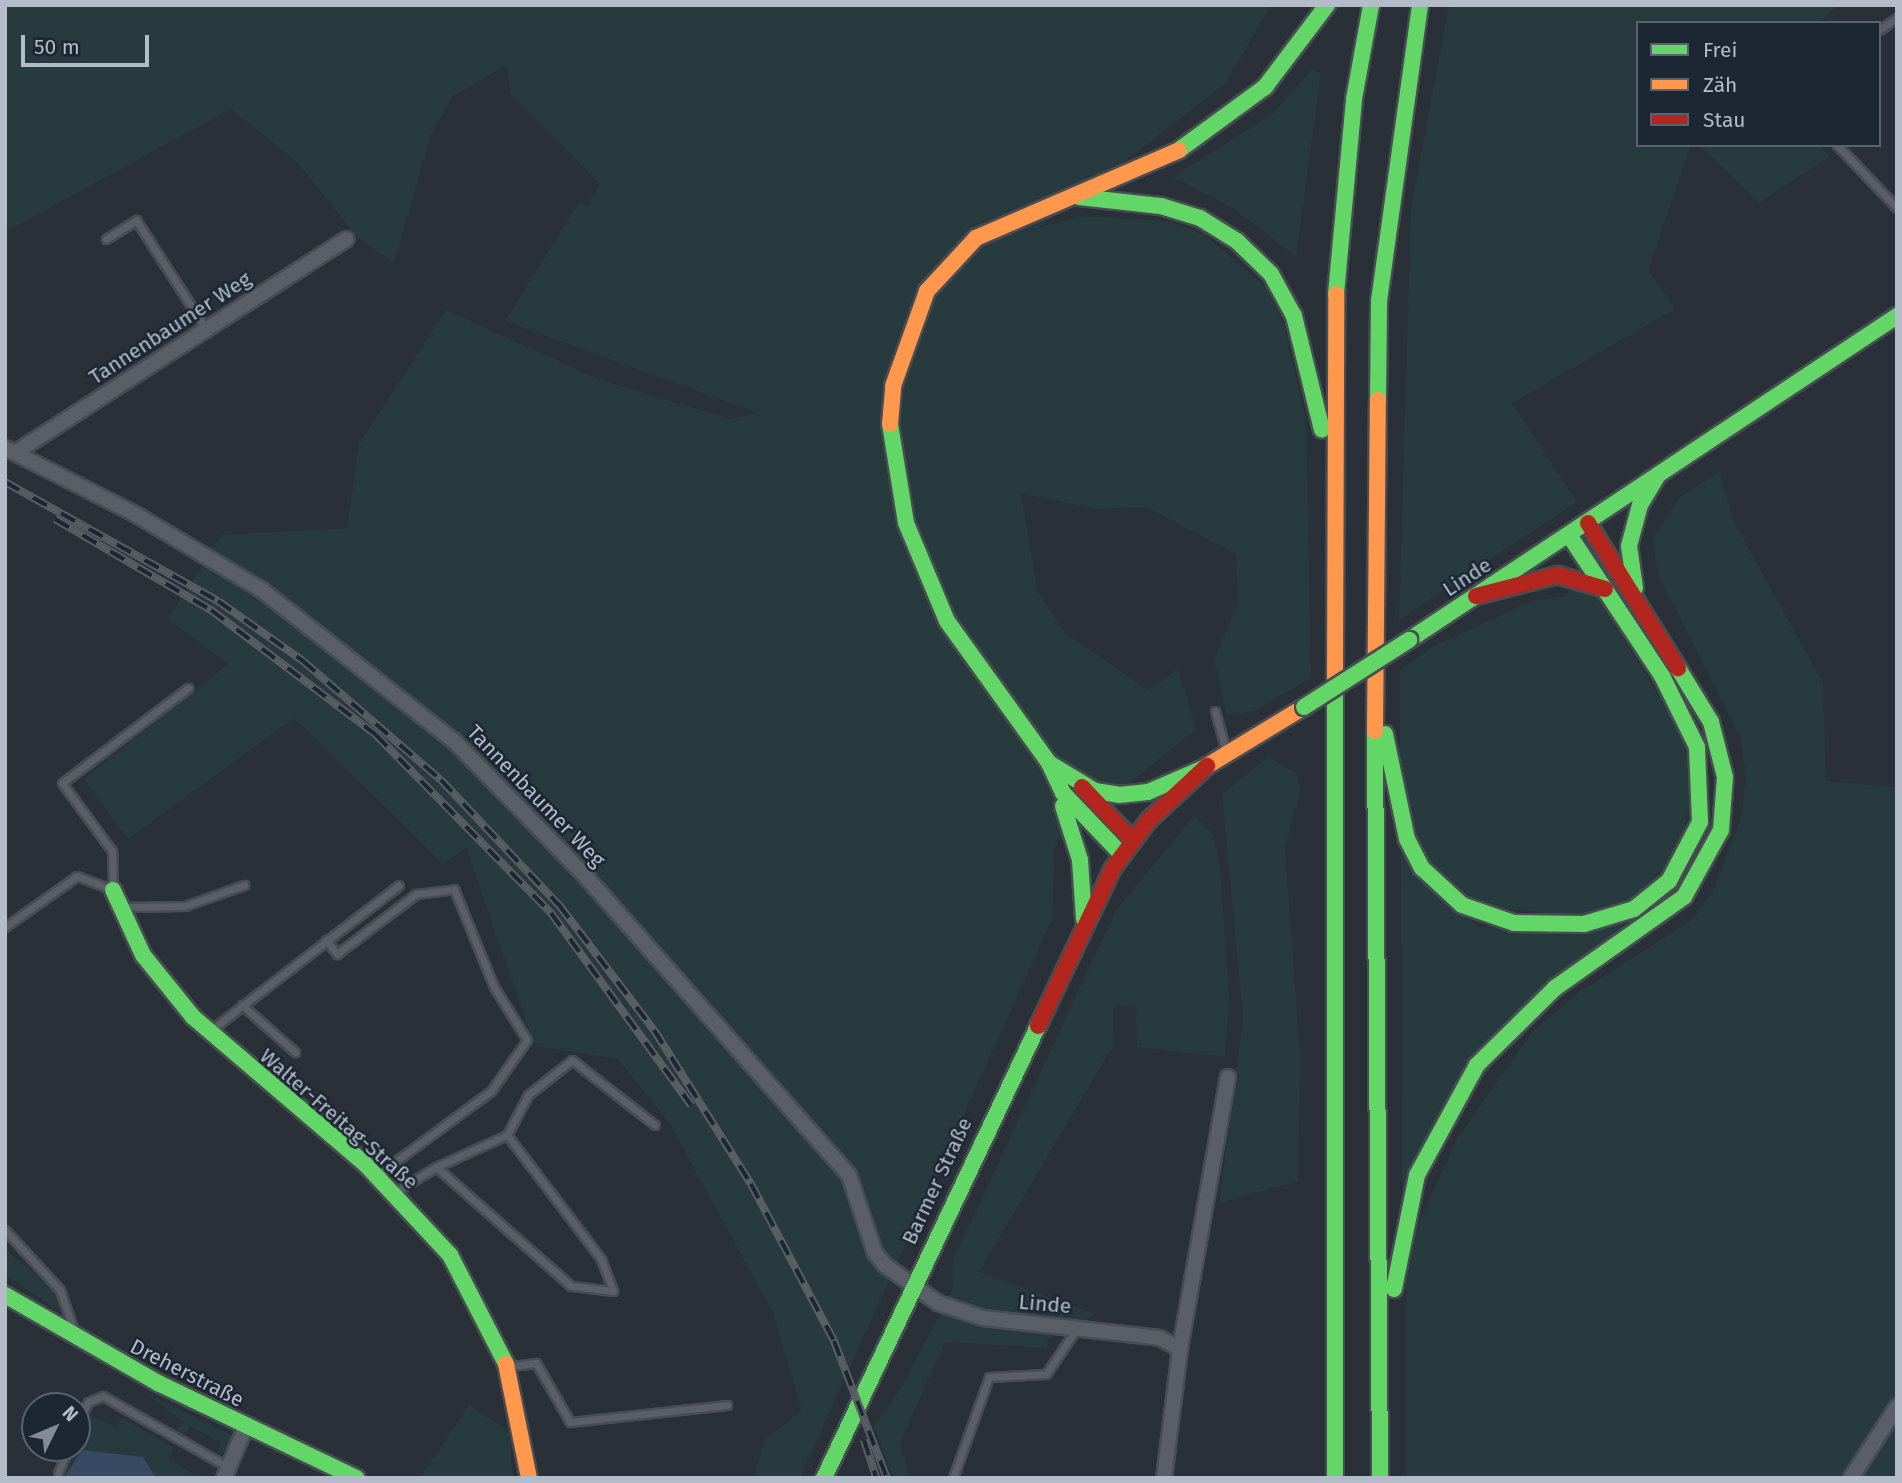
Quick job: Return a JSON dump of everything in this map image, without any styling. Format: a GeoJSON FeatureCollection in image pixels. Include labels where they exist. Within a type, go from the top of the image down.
{"type":"FeatureCollection","features":[{"type":"Feature","properties":{"kind":"main road"},"geometry":{"type":"LineString","coordinates":[[1088,912],[1080,860],[1063,793],[1049,763],[947,621],[906,523],[889,436],[893,386],[911,324],[948,263],[1007,219],[1073,197],[1174,155],[1231,116],[1290,58],[1327,5]]}},
{"type":"Feature","properties":{"kind":"main road"},"geometry":{"type":"LineString","coordinates":[[1335,1478],[1333,480],[1342,203],[1371,5]]}},
{"type":"Feature","properties":{"kind":"main road"},"geometry":{"type":"LineString","coordinates":[[1380,1478],[1374,698],[1379,301],[1420,5]]}},
{"type":"Feature","properties":{"kind":"main road"},"geometry":{"type":"LineString","coordinates":[[1073,197],[1161,206],[1200,218],[1271,274],[1308,354],[1333,480]]}},
{"type":"Feature","properties":{"kind":"main road","name":"Linde"},"geometry":{"type":"LineString","coordinates":[[1088,912],[1133,841],[1204,768],[1409,640],[1897,316]]}},
{"type":"Feature","properties":{"kind":"main road"},"geometry":{"type":"LineString","coordinates":[[1636,594],[1629,546],[1640,505],[1656,478]]}},
{"type":"Feature","properties":{"kind":"main road"},"geometry":{"type":"LineString","coordinates":[[1379,1389],[1406,1209],[1454,1101],[1477,1065],[1532,1006],[1684,897],[1721,830],[1725,777],[1711,722],[1636,594],[1588,523]]}},
{"type":"Feature","properties":{"kind":"main road"},"geometry":{"type":"LineString","coordinates":[[1374,698],[1406,839],[1439,887],[1487,916],[1541,927],[1584,924],[1634,909],[1669,881],[1693,844],[1702,771],[1677,702],[1569,535]]}},
{"type":"Feature","properties":{"kind":"main road"},"geometry":{"type":"LineString","coordinates":[[1476,596],[1558,575],[1605,589]]}},
{"type":"Feature","properties":{"kind":"main road"},"geometry":{"type":"LineString","coordinates":[[1049,763],[1077,782],[1133,841]]}},
{"type":"Feature","properties":{"kind":"main road"},"geometry":{"type":"LineString","coordinates":[[1077,782],[1134,795],[1204,768]]}},
{"type":"Feature","properties":{"kind":"main road"},"geometry":{"type":"LineString","coordinates":[[1063,793],[1122,855]]}},
{"type":"Feature","properties":{"kind":"main road","name":"Walter-Freitag-Straße"},"geometry":{"type":"LineString","coordinates":[[113,890],[117,907],[143,955],[208,1032],[377,1176],[457,1266],[507,1367],[529,1478]]}},
{"type":"Feature","properties":{"kind":"main road","name":"Barmer Straße"},"geometry":{"type":"LineString","coordinates":[[824,1478],[912,1284],[1088,912]]}},
{"type":"Feature","properties":{"kind":"main road","name":"Dreherstraße"},"geometry":{"type":"LineString","coordinates":[[5,1295],[76,1340],[356,1478]]}},
{"type":"Feature","properties":{"kind":"street","name":"Tannenbaumer Weg"},"geometry":{"type":"LineString","coordinates":[[346,239],[11,450],[262,590],[454,741],[588,879],[849,1175],[875,1253],[912,1284]]}},
{"type":"Feature","properties":{"kind":"street"},"geometry":{"type":"LineString","coordinates":[[1164,1478],[1180,1349],[1228,1077]]}},
{"type":"Feature","properties":{"kind":"street","name":"Linde"},"geometry":{"type":"LineString","coordinates":[[912,1284],[938,1303],[983,1318],[1160,1338],[1180,1349]]}},
{"type":"Feature","properties":{"kind":"street"},"geometry":{"type":"LineString","coordinates":[[1852,1478],[1897,1407]]}},
{"type":"Feature","properties":{"kind":"street"},"geometry":{"type":"LineString","coordinates":[[226,1473],[247,1426]]}},
{"type":"Feature","properties":{"kind":"lane"},"geometry":{"type":"LineString","coordinates":[[1881,29],[1897,18]]}},
{"type":"Feature","properties":{"kind":"lane"},"geometry":{"type":"LineString","coordinates":[[1839,147],[1897,208]]}},
{"type":"Feature","properties":{"kind":"lane"},"geometry":{"type":"LineString","coordinates":[[106,239],[136,220],[206,329]]}},
{"type":"Feature","properties":{"kind":"lane"},"geometry":{"type":"LineString","coordinates":[[5,927],[77,876],[113,890],[112,851],[62,783],[188,688]]}},
{"type":"Feature","properties":{"kind":"lane"},"geometry":{"type":"LineString","coordinates":[[1215,712],[1226,753]]}},
{"type":"Feature","properties":{"kind":"lane"},"geometry":{"type":"LineString","coordinates":[[117,907],[186,906],[244,885]]}},
{"type":"Feature","properties":{"kind":"lane"},"geometry":{"type":"LineString","coordinates":[[208,1032],[399,885]]}},
{"type":"Feature","properties":{"kind":"lane"},"geometry":{"type":"LineString","coordinates":[[326,940],[337,954],[416,894],[454,889],[494,987],[527,1040],[491,1091],[377,1176]]}},
{"type":"Feature","properties":{"kind":"lane"},"geometry":{"type":"LineString","coordinates":[[242,1005],[295,1052]]}},
{"type":"Feature","properties":{"kind":"lane"},"geometry":{"type":"LineString","coordinates":[[394,1192],[436,1167],[507,1135],[528,1095],[572,1060],[655,1125]]}},
{"type":"Feature","properties":{"kind":"lane"},"geometry":{"type":"LineString","coordinates":[[436,1167],[571,1286],[612,1291],[601,1259],[507,1135]]}},
{"type":"Feature","properties":{"kind":"lane"},"geometry":{"type":"LineString","coordinates":[[5,1230],[60,1290],[76,1340]]}},
{"type":"Feature","properties":{"kind":"lane"},"geometry":{"type":"LineString","coordinates":[[953,1478],[989,1377],[1046,1374],[1077,1328]]}},
{"type":"Feature","properties":{"kind":"lane"},"geometry":{"type":"LineString","coordinates":[[507,1367],[536,1363],[570,1422],[727,1405]]}},
{"type":"Feature","properties":{"kind":"lane"},"geometry":{"type":"LineString","coordinates":[[91,1401],[103,1396],[226,1473]]}},
{"type":"Feature","properties":{"kind":"lane"},"geometry":{"type":"LineString","coordinates":[[58,1473],[62,1462]]}},
{"type":"Feature","properties":{"kind":"green space"},"geometry":{"type":"Polygon","coordinates":[[[5,5],[1271,5],[1226,83],[1040,227],[1081,216],[1169,221],[1205,235],[1267,288],[1284,325],[1306,419],[1311,678],[1254,711],[1227,716],[1214,660],[1238,603],[1236,554],[1146,507],[1095,509],[1021,493],[1037,590],[1064,632],[1148,690],[1178,669],[1196,729],[1055,844],[1052,919],[800,1478],[754,1478],[764,1440],[802,1411],[773,1313],[670,1124],[618,1059],[535,1046],[466,848],[443,864],[294,718],[128,839],[84,779],[228,664],[168,619],[222,535],[347,528],[359,444],[446,310],[600,380],[730,419],[758,413],[505,321],[579,202],[587,206],[600,184],[510,93],[507,65],[452,97],[431,135],[394,263],[358,238],[298,163],[231,109],[5,232],[5,5]]]}},
{"type":"Feature","properties":{"kind":"green space"},"geometry":{"type":"Polygon","coordinates":[[[1449,5],[1837,5],[1822,21],[1636,21],[1636,147],[1690,147],[1648,270],[1675,309],[1512,403],[1577,502],[1399,620],[1411,208],[1449,5]]]}},
{"type":"Feature","properties":{"kind":"green space"},"geometry":{"type":"Polygon","coordinates":[[[1312,70],[1321,73],[1296,257],[1233,208],[1173,177],[1272,114],[1312,70]]]}},
{"type":"Feature","properties":{"kind":"green space"},"geometry":{"type":"Polygon","coordinates":[[[1702,147],[1821,147],[1829,157],[1759,203],[1702,147]]]}},
{"type":"Feature","properties":{"kind":"green space"},"geometry":{"type":"Polygon","coordinates":[[[1719,472],[1735,524],[1823,683],[1826,781],[1897,787],[1897,1478],[1406,1478],[1406,1282],[1418,1225],[1458,1137],[1533,1031],[1578,993],[1693,919],[1712,892],[1741,819],[1746,779],[1741,739],[1657,572],[1653,538],[1680,497],[1719,472]]]}},
{"type":"Feature","properties":{"kind":"green space"},"geometry":{"type":"Polygon","coordinates":[[[1572,586],[1599,600],[1680,729],[1694,785],[1679,852],[1630,901],[1581,917],[1481,906],[1424,856],[1400,780],[1400,670],[1434,646],[1532,601],[1566,596],[1572,586]]]}},
{"type":"Feature","properties":{"kind":"green space"},"geometry":{"type":"Polygon","coordinates":[[[1694,700],[1694,872],[1540,991],[1402,1204],[1401,850],[1447,907],[1478,926],[1564,936],[1688,868],[1694,700]]]}},
{"type":"Feature","properties":{"kind":"green space"},"geometry":{"type":"Polygon","coordinates":[[[1268,757],[1296,773],[1301,789],[1285,847],[1300,1057],[1298,1181],[1219,1203],[1243,1018],[1222,794],[1268,757]]]}},
{"type":"Feature","properties":{"kind":"green space"},"geometry":{"type":"Polygon","coordinates":[[[1194,816],[1213,835],[1220,867],[1229,997],[1225,1057],[1137,1047],[1136,1007],[1113,1006],[1114,1044],[979,1272],[1096,1314],[1048,1339],[1047,1348],[945,1342],[900,1443],[910,1478],[893,1478],[874,1425],[901,1388],[952,1290],[953,1261],[1116,910],[1194,816]]]}},
{"type":"Feature","properties":{"kind":"green space"},"geometry":{"type":"Polygon","coordinates":[[[5,1249],[56,1291],[65,1315],[5,1275],[5,1249]]]}},
{"type":"Feature","properties":{"kind":"green space"},"geometry":{"type":"Polygon","coordinates":[[[146,1393],[233,1436],[229,1450],[216,1454],[221,1443],[190,1426],[184,1436],[176,1431],[182,1421],[146,1393]]]}},
{"type":"Feature","properties":{"kind":"green space"},"geometry":{"type":"Polygon","coordinates":[[[469,1405],[509,1431],[513,1478],[420,1478],[469,1405]]]}},
{"type":"Feature","properties":{"kind":"green space"},"geometry":{"type":"Polygon","coordinates":[[[96,1417],[116,1428],[122,1418],[174,1448],[169,1459],[201,1478],[59,1478],[67,1462],[91,1462],[91,1418],[96,1417]]]}},
{"type":"Feature","properties":{"kind":"water"},"geometry":{"type":"Polygon","coordinates":[[[91,1451],[143,1457],[156,1478],[64,1478],[74,1462],[91,1462],[91,1451]]]}},
{"type":"Feature","properties":{"kind":"railway"},"geometry":{"type":"LineString","coordinates":[[5,482],[218,601],[303,661],[441,780],[559,905],[654,1030],[751,1184],[834,1341],[887,1478]]}},
{"type":"Feature","properties":{"kind":"railway"},"geometry":{"type":"LineString","coordinates":[[55,519],[211,610],[376,735],[551,913],[691,1105]]}},
{"type":"Feature","properties":{"kind":"railway"},"geometry":{"type":"LineString","coordinates":[[864,1440],[876,1478]]}},
{"type":"Feature","properties":{"kind":"traffic: fast"},"geometry":{"type":"LineString","coordinates":[[1179,150],[1265,87],[1327,5]]}},
{"type":"Feature","properties":{"kind":"traffic: fast"},"geometry":{"type":"LineString","coordinates":[[1336,294],[1354,99],[1371,5]]}},
{"type":"Feature","properties":{"kind":"traffic: fast"},"geometry":{"type":"LineString","coordinates":[[1378,400],[1379,301],[1420,5]]}},
{"type":"Feature","properties":{"kind":"traffic: fast"},"geometry":{"type":"LineString","coordinates":[[1079,197],[1161,206],[1200,218],[1237,241],[1271,274],[1294,316],[1322,430]]}},
{"type":"Feature","properties":{"kind":"traffic: fast"},"geometry":{"type":"LineString","coordinates":[[1409,640],[1897,316]]}},
{"type":"Feature","properties":{"kind":"traffic: fast"},"geometry":{"type":"LineString","coordinates":[[890,424],[906,523],[947,621],[1049,763],[1063,793],[1122,855]]}},
{"type":"Feature","properties":{"kind":"traffic: fast"},"geometry":{"type":"LineString","coordinates":[[1635,588],[1629,546],[1640,505],[1656,478]]}},
{"type":"Feature","properties":{"kind":"traffic: fast"},"geometry":{"type":"LineString","coordinates":[[1385,734],[1407,839],[1422,868],[1462,905],[1514,923],[1584,924],[1634,909],[1669,881],[1700,822],[1697,747],[1662,676],[1569,535]]}},
{"type":"Feature","properties":{"kind":"traffic: fast"},"geometry":{"type":"LineString","coordinates":[[1304,707],[1409,640]]}},
{"type":"Feature","properties":{"kind":"traffic: fast"},"geometry":{"type":"LineString","coordinates":[[1394,1289],[1417,1175],[1477,1065],[1555,988],[1684,897],[1721,830],[1725,777],[1711,722],[1678,668]]}},
{"type":"Feature","properties":{"kind":"traffic: fast"},"geometry":{"type":"LineString","coordinates":[[1335,675],[1335,1478]]}},
{"type":"Feature","properties":{"kind":"traffic: fast"},"geometry":{"type":"LineString","coordinates":[[1375,731],[1380,1478]]}},
{"type":"Feature","properties":{"kind":"traffic: fast"},"geometry":{"type":"LineString","coordinates":[[1049,763],[1095,791],[1119,795],[1148,792],[1204,768]]}},
{"type":"Feature","properties":{"kind":"traffic: fast"},"geometry":{"type":"LineString","coordinates":[[1063,806],[1080,860],[1084,919]]}},
{"type":"Feature","properties":{"kind":"traffic: fast"},"geometry":{"type":"LineString","coordinates":[[113,890],[143,955],[193,1017],[366,1165],[450,1255],[506,1364]]}},
{"type":"Feature","properties":{"kind":"traffic: fast"},"geometry":{"type":"LineString","coordinates":[[824,1478],[1038,1026]]}},
{"type":"Feature","properties":{"kind":"traffic: fast"},"geometry":{"type":"LineString","coordinates":[[5,1295],[158,1383],[356,1478]]}},
{"type":"Feature","properties":{"kind":"traffic: slow"},"geometry":{"type":"LineString","coordinates":[[890,424],[893,386],[927,291],[976,238],[1179,150]]}},
{"type":"Feature","properties":{"kind":"traffic: slow"},"geometry":{"type":"LineString","coordinates":[[1335,675],[1336,294]]}},
{"type":"Feature","properties":{"kind":"traffic: slow"},"geometry":{"type":"LineString","coordinates":[[1375,731],[1378,400]]}},
{"type":"Feature","properties":{"kind":"traffic: slow"},"geometry":{"type":"LineString","coordinates":[[1207,766],[1304,707]]}},
{"type":"Feature","properties":{"kind":"traffic: slow"},"geometry":{"type":"LineString","coordinates":[[506,1364],[529,1478]]}},
{"type":"Feature","properties":{"kind":"traffic: jam"},"geometry":{"type":"LineString","coordinates":[[1588,523],[1678,668]]}},
{"type":"Feature","properties":{"kind":"traffic: jam"},"geometry":{"type":"LineString","coordinates":[[1476,596],[1558,575],[1605,589]]}},
{"type":"Feature","properties":{"kind":"traffic: jam"},"geometry":{"type":"LineString","coordinates":[[1038,1026],[1113,868],[1148,821],[1207,766]]}},
{"type":"Feature","properties":{"kind":"traffic: jam"},"geometry":{"type":"LineString","coordinates":[[1082,787],[1133,841]]}}]}
